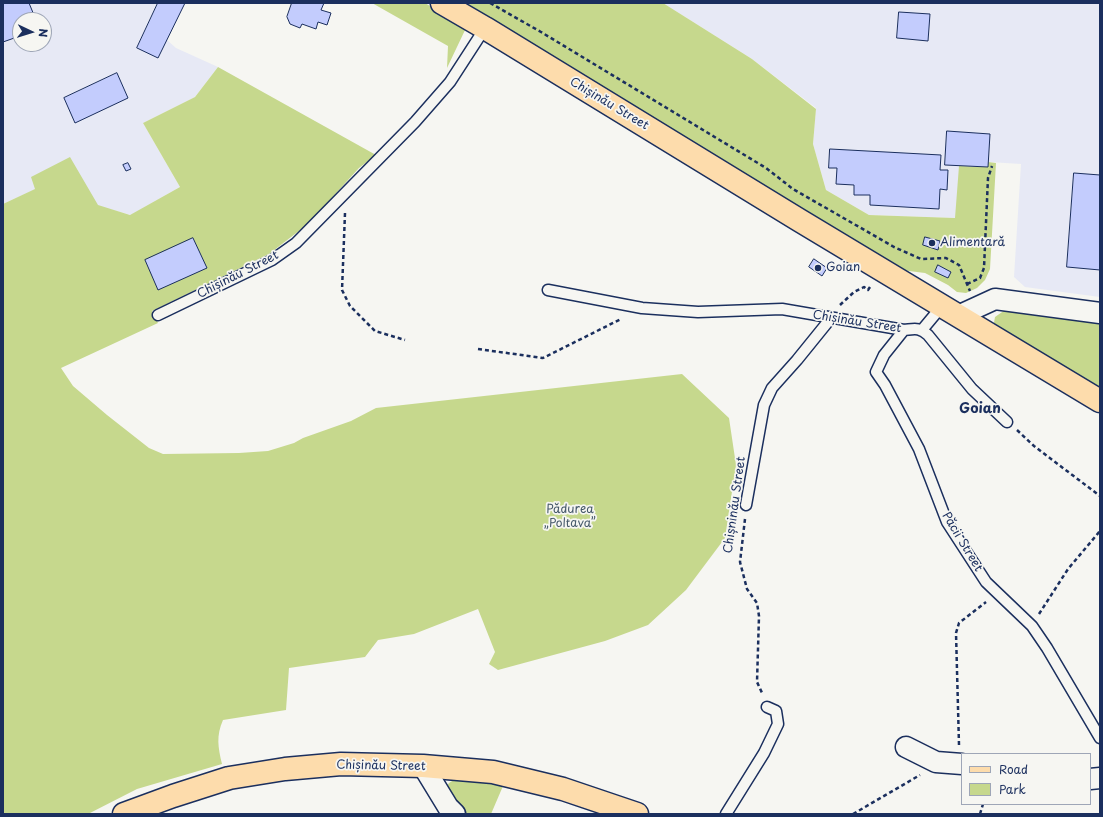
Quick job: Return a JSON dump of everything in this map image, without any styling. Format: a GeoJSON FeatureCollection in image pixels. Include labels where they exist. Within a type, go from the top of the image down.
{"type":"FeatureCollection","features":[{"type":"Feature","properties":{"kind":"main road","name":"Chișinău Street"},"geometry":{"type":"LineString","coordinates":[[442,3],[574,83],[959,310],[1100,401]]}},
{"type":"Feature","properties":{"kind":"main road","name":"Chișinău Street"},"geometry":{"type":"LineString","coordinates":[[124,814],[229,778],[278,770],[341,764],[423,766],[493,772],[563,789],[637,814]]}},
{"type":"Feature","properties":{"kind":"street"},"geometry":{"type":"LineString","coordinates":[[959,310],[995,299],[1100,313]]}},
{"type":"Feature","properties":{"kind":"street"},"geometry":{"type":"LineString","coordinates":[[906,747],[936,762],[961,764]]}},
{"type":"Feature","properties":{"kind":"street"},"geometry":{"type":"LineString","coordinates":[[423,766],[448,807],[455,814]]}},
{"type":"Feature","properties":{"kind":"lane","name":"Chișinău Street"},"geometry":{"type":"LineString","coordinates":[[158,315],[272,260],[296,243],[345,195],[415,122],[450,82],[485,28]]}},
{"type":"Feature","properties":{"kind":"lane","name":"Chișinău Street"},"geometry":{"type":"LineString","coordinates":[[548,290],[642,308],[698,312],[782,309],[904,330],[922,330]]}},
{"type":"Feature","properties":{"kind":"lane"},"geometry":{"type":"LineString","coordinates":[[959,310],[922,330],[928,335],[972,389],[1007,422]]}},
{"type":"Feature","properties":{"kind":"lane","name":"Chișninău Street"},"geometry":{"type":"LineString","coordinates":[[746,505],[764,405],[772,388],[831,318]]}},
{"type":"Feature","properties":{"kind":"lane","name":"Păcii Street"},"geometry":{"type":"LineString","coordinates":[[904,330],[884,355],[876,372],[885,385],[919,449],[947,522],[986,582],[1032,626],[1047,648],[1100,738]]}},
{"type":"Feature","properties":{"kind":"lane"},"geometry":{"type":"LineString","coordinates":[[726,814],[764,753],[778,724],[776,711],[767,707]]}},
{"type":"Feature","properties":{"kind":"path"},"geometry":{"type":"LineString","coordinates":[[490,3],[766,168],[793,189],[894,247],[921,259],[946,258],[959,265],[967,284],[959,310]]}},
{"type":"Feature","properties":{"kind":"path"},"geometry":{"type":"LineString","coordinates":[[967,284],[980,278],[984,268],[988,178],[992,166]]}},
{"type":"Feature","properties":{"kind":"path"},"geometry":{"type":"LineString","coordinates":[[345,195],[342,290],[350,306],[375,331],[405,340]]}},
{"type":"Feature","properties":{"kind":"path"},"geometry":{"type":"LineString","coordinates":[[831,318],[842,302],[854,292],[864,288],[868,290]]}},
{"type":"Feature","properties":{"kind":"path"},"geometry":{"type":"LineString","coordinates":[[478,349],[543,358],[642,308]]}},
{"type":"Feature","properties":{"kind":"path"},"geometry":{"type":"LineString","coordinates":[[1007,422],[1034,446],[1100,496]]}},
{"type":"Feature","properties":{"kind":"path","name":"Chișninău Street"},"geometry":{"type":"LineString","coordinates":[[746,505],[740,562],[747,589],[757,603],[759,616],[757,682],[767,707]]}},
{"type":"Feature","properties":{"kind":"path"},"geometry":{"type":"LineString","coordinates":[[1032,626],[1068,569],[1100,531]]}},
{"type":"Feature","properties":{"kind":"path"},"geometry":{"type":"LineString","coordinates":[[961,764],[958,733],[956,633],[959,623],[998,593]]}},
{"type":"Feature","properties":{"kind":"path"},"geometry":{"type":"LineString","coordinates":[[853,814],[920,775],[936,762]]}},
{"type":"Feature","properties":{"kind":"shaded area"},"geometry":{"type":"Polygon","coordinates":[[[3,3],[185,3],[167,40],[176,48],[218,67],[195,97],[143,123],[180,187],[131,215],[36,189],[3,204],[3,3]]]}},
{"type":"Feature","properties":{"kind":"shaded area"},"geometry":{"type":"Polygon","coordinates":[[[663,3],[1100,3],[1100,297],[1025,287],[1014,277],[1021,164],[989,162],[988,167],[955,218],[869,215],[826,190],[813,144],[816,108],[752,59],[663,3]]]}},
{"type":"Feature","properties":{"kind":"green space"},"geometry":{"type":"Polygon","coordinates":[[[372,3],[425,3],[466,28],[447,68],[448,46],[372,3]]]}},
{"type":"Feature","properties":{"kind":"green space"},"geometry":{"type":"Polygon","coordinates":[[[454,3],[663,3],[752,59],[816,109],[813,144],[826,190],[869,215],[955,218],[959,166],[988,167],[988,162],[996,163],[990,269],[985,280],[977,288],[966,293],[957,292],[948,285],[925,273],[901,270],[454,3]]]}},
{"type":"Feature","properties":{"kind":"green space","name":"Pădurea „Poltava”"},"geometry":{"type":"Polygon","coordinates":[[[218,67],[376,155],[359,168],[308,224],[269,254],[152,311],[158,323],[61,368],[73,386],[149,448],[163,454],[239,453],[268,451],[294,443],[303,438],[351,421],[376,408],[682,374],[729,418],[736,465],[725,538],[686,590],[648,625],[605,641],[498,670],[489,664],[495,652],[478,609],[414,634],[378,640],[365,657],[289,668],[286,710],[223,720],[219,731],[218,742],[222,764],[137,789],[88,814],[3,814],[3,204],[35,189],[31,177],[70,157],[98,205],[130,215],[180,187],[143,123],[195,97],[218,67]]]}},
{"type":"Feature","properties":{"kind":"green space"},"geometry":{"type":"Polygon","coordinates":[[[1005,310],[1100,322],[1100,392],[993,328],[995,317],[1005,310]]]}},
{"type":"Feature","properties":{"kind":"green space"},"geometry":{"type":"Polygon","coordinates":[[[455,779],[477,780],[503,786],[491,814],[463,814],[444,790],[449,783],[455,779]]]}},
{"type":"Feature","properties":{"kind":"building"},"geometry":{"type":"Polygon","coordinates":[[[3,3],[29,3],[33,12],[12,12],[12,39],[3,42],[3,3]]]}},
{"type":"Feature","properties":{"kind":"building"},"geometry":{"type":"Polygon","coordinates":[[[158,3],[185,3],[158,58],[137,48],[158,3]]]}},
{"type":"Feature","properties":{"kind":"building"},"geometry":{"type":"Polygon","coordinates":[[[292,3],[324,3],[321,10],[331,13],[327,25],[318,22],[316,29],[302,24],[300,28],[290,24],[287,17],[292,3]]]}},
{"type":"Feature","properties":{"kind":"building"},"geometry":{"type":"Polygon","coordinates":[[[899,12],[930,14],[928,41],[897,38],[899,12]]]}},
{"type":"Feature","properties":{"kind":"building"},"geometry":{"type":"Polygon","coordinates":[[[117,73],[128,98],[75,123],[64,98],[117,73]]]}},
{"type":"Feature","properties":{"kind":"building"},"geometry":{"type":"Polygon","coordinates":[[[947,131],[990,134],[988,167],[945,165],[947,131]]]}},
{"type":"Feature","properties":{"kind":"building"},"geometry":{"type":"Polygon","coordinates":[[[830,149],[941,155],[940,170],[948,170],[947,190],[940,189],[939,209],[870,205],[870,195],[854,195],[854,185],[836,184],[837,168],[829,168],[830,149]]]}},
{"type":"Feature","properties":{"kind":"building"},"geometry":{"type":"Polygon","coordinates":[[[128,163],[131,169],[126,171],[123,165],[128,163]]]}},
{"type":"Feature","properties":{"kind":"building"},"geometry":{"type":"Polygon","coordinates":[[[1074,173],[1100,175],[1100,270],[1067,267],[1074,173]]]}},
{"type":"Feature","properties":{"kind":"building","name":"Alimentară"},"geometry":{"type":"Polygon","coordinates":[[[925,237],[940,241],[938,250],[923,245],[925,237]]]}},
{"type":"Feature","properties":{"kind":"building"},"geometry":{"type":"Polygon","coordinates":[[[193,238],[207,268],[158,290],[145,260],[193,238]]]}},
{"type":"Feature","properties":{"kind":"building"},"geometry":{"type":"Polygon","coordinates":[[[814,259],[827,268],[822,276],[809,267],[814,259]]]}},
{"type":"Feature","properties":{"kind":"building"},"geometry":{"type":"Polygon","coordinates":[[[938,265],[951,272],[948,278],[935,272],[938,265]]]}},
{"type":"Feature","properties":{"kind":"place","name":"Alimentară"},"geometry":{"type":"Point","coordinates":[932,243]}},
{"type":"Feature","properties":{"kind":"place","name":"Goian"},"geometry":{"type":"Point","coordinates":[818,268]}},
{"type":"Feature","properties":{"kind":"district","name":"Goian"},"geometry":{"type":"Point","coordinates":[980,409]}}]}
